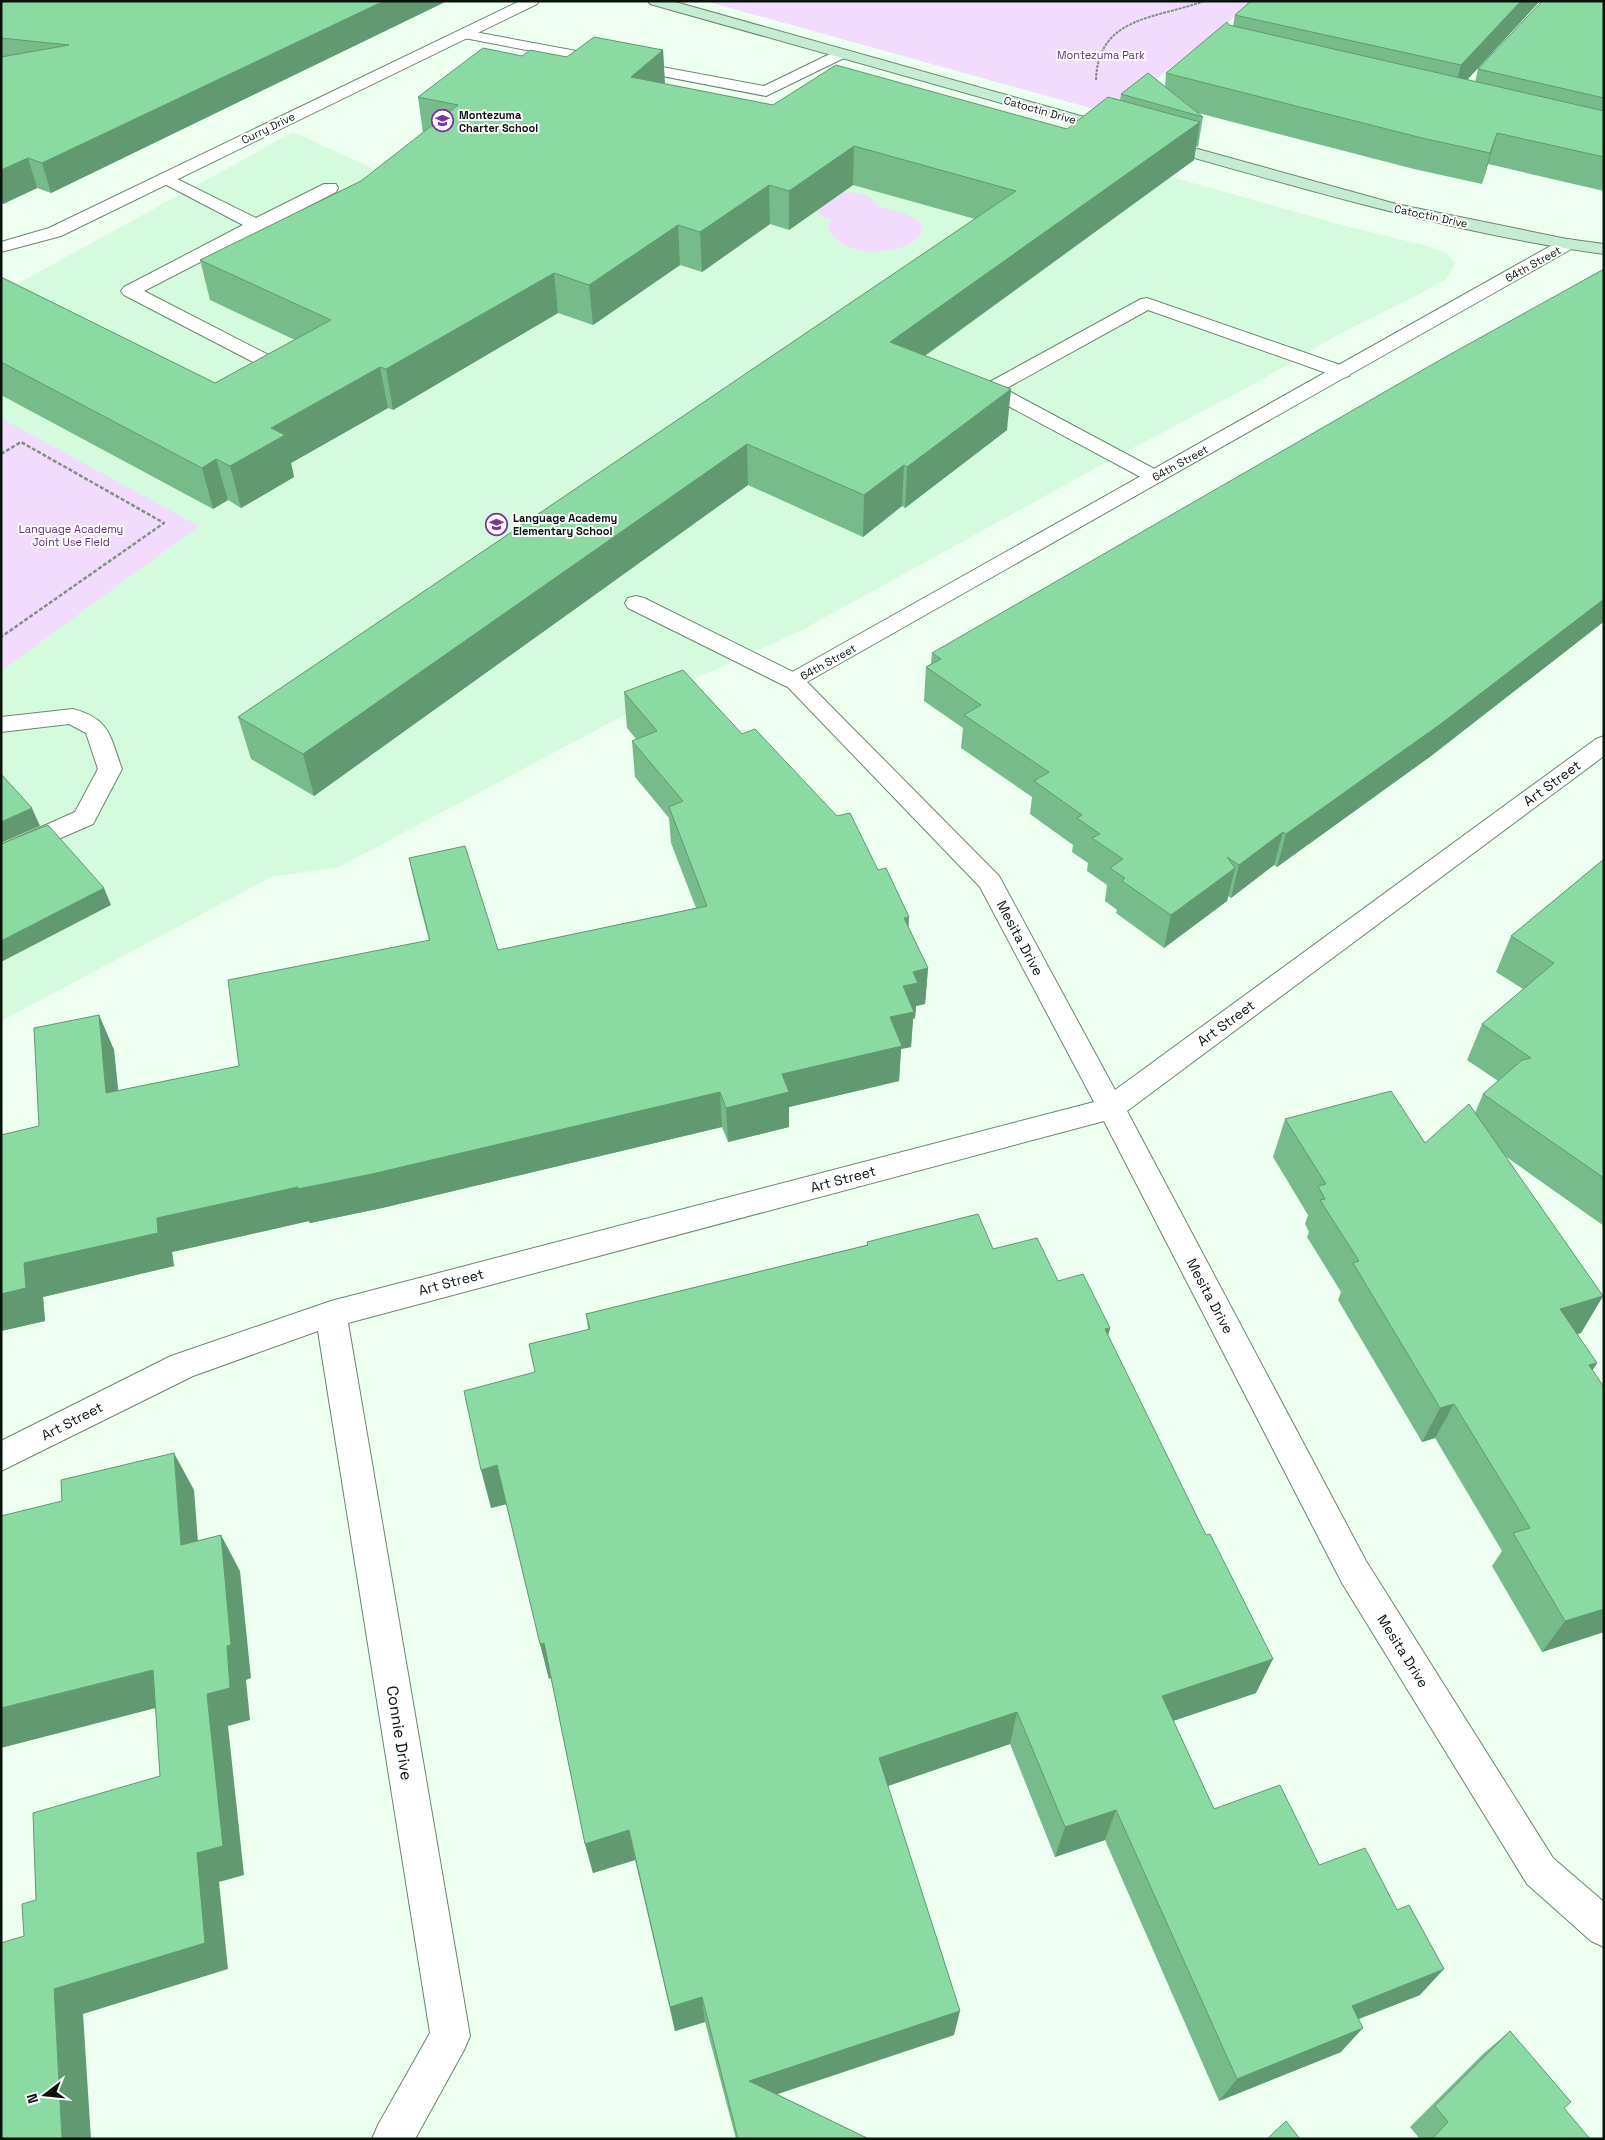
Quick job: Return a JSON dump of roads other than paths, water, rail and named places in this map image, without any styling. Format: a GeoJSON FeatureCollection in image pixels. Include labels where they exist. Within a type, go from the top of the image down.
{"type":"FeatureCollection","features":[{"type":"Feature","properties":{"kind":"street","name":"Curry Drive"},"geometry":{"type":"LineString","coordinates":[[1,247],[55,232],[532,1]]}},
{"type":"Feature","properties":{"kind":"street","name":"Catoctin Drive"},"geometry":{"type":"LineString","coordinates":[[654,1],[1127,134]]}},
{"type":"Feature","properties":{"kind":"street"},"geometry":{"type":"LineString","coordinates":[[464,34],[766,91],[842,54]]}},
{"type":"Feature","properties":{"kind":"street","name":"Catoctin Drive"},"geometry":{"type":"LineString","coordinates":[[1146,139],[1394,209],[1567,244],[1604,249]]}},
{"type":"Feature","properties":{"kind":"street"},"geometry":{"type":"LineString","coordinates":[[165,178],[256,225]]}},
{"type":"Feature","properties":{"kind":"street"},"geometry":{"type":"LineString","coordinates":[[283,370],[130,291],[330,188]]}},
{"type":"Feature","properties":{"kind":"street","name":"64th Street"},"geometry":{"type":"LineString","coordinates":[[793,681],[1567,244]]}},
{"type":"Feature","properties":{"kind":"street"},"geometry":{"type":"LineString","coordinates":[[1155,477],[991,389],[1147,303],[1342,372]]}},
{"type":"Feature","properties":{"kind":"street","name":"Mesita Drive"},"geometry":{"type":"LineString","coordinates":[[636,603],[793,681],[990,882],[1111,1108],[1354,1572],[1540,1871],[1604,1928]]}},
{"type":"Feature","properties":{"kind":"street"},"geometry":{"type":"LineString","coordinates":[[1,725],[73,716],[96,729],[110,769],[84,818],[1,856]]}},
{"type":"Feature","properties":{"kind":"street","name":"Art Street"},"geometry":{"type":"LineString","coordinates":[[1,1457],[182,1366],[330,1314],[1111,1108],[1604,744]]}},
{"type":"Feature","properties":{"kind":"street","name":"Connie Drive"},"geometry":{"type":"LineString","coordinates":[[330,1314],[450,2036],[392,2139]]}},
{"type":"Feature","properties":{"kind":"place","name":"Montezuma Charter School"},"geometry":{"type":"Point","coordinates":[443,121]}},
{"type":"Feature","properties":{"kind":"place","name":"Language Academy Elementary School"},"geometry":{"type":"Point","coordinates":[497,524]}},
{"type":"Feature","properties":{"kind":"park label","name":"Montezuma Park"},"geometry":{"type":"Point","coordinates":[1101,55]}},
{"type":"Feature","properties":{"kind":"park label","name":"Language Academy Joint Use Field"},"geometry":{"type":"Point","coordinates":[71,535]}}]}
